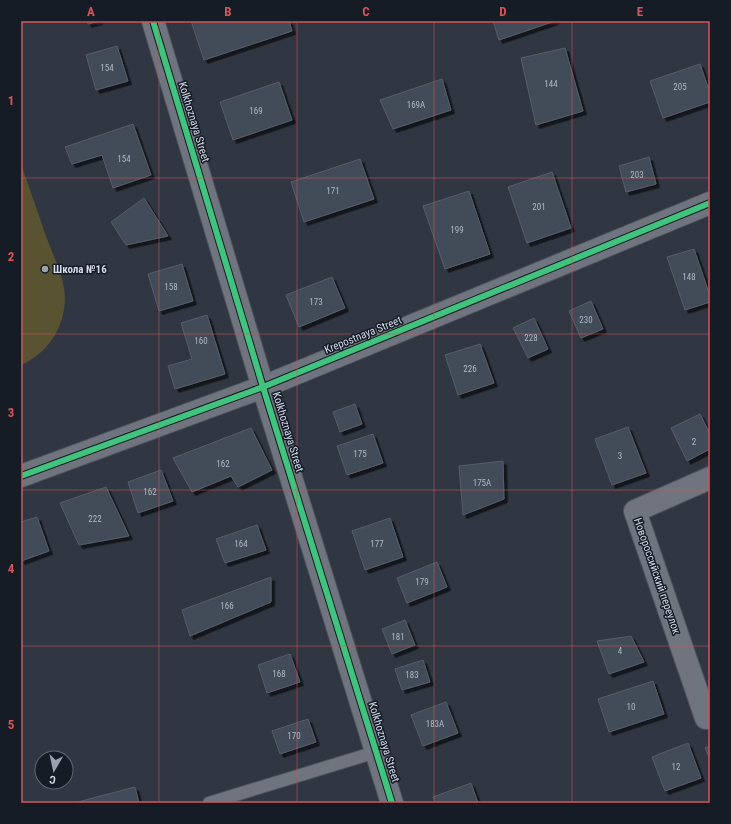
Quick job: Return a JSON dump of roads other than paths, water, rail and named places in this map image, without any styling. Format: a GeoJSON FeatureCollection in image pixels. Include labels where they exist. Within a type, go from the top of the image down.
{"type":"FeatureCollection","features":[{"type":"Feature","properties":{"kind":"street","name":"Kolkhoznaya Street"},"geometry":{"type":"LineString","coordinates":[[153,21],[263,387],[392,803]]}},
{"type":"Feature","properties":{"kind":"street","name":"Krepostnaya Street"},"geometry":{"type":"LineString","coordinates":[[21,476],[263,387],[710,204]]}},
{"type":"Feature","properties":{"kind":"street","name":"Новороссийский переулок"},"geometry":{"type":"LineString","coordinates":[[706,718],[635,511],[710,478]]}},
{"type":"Feature","properties":{"kind":"lane"},"geometry":{"type":"LineString","coordinates":[[209,803],[376,752]]}},
{"type":"Feature","properties":{"kind":"place","name":"Школа №16"},"geometry":{"type":"Point","coordinates":[45,269]}}]}
